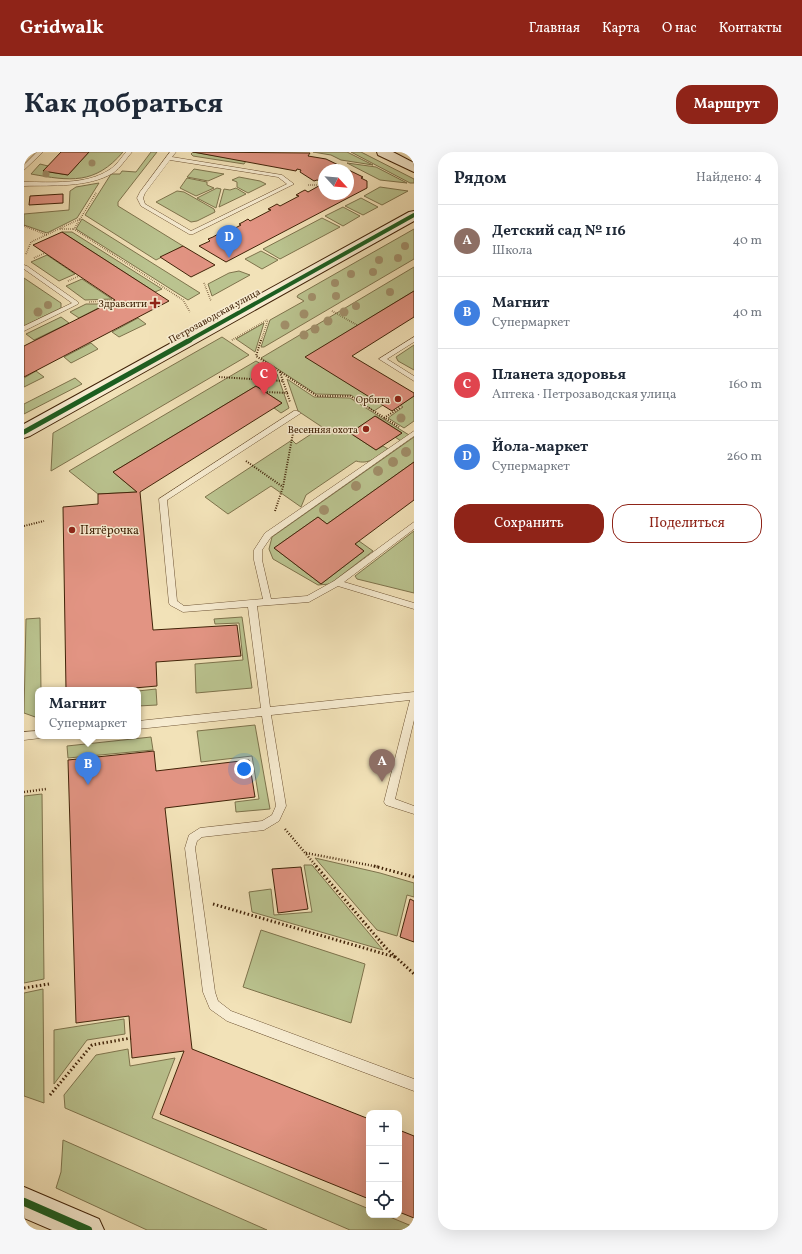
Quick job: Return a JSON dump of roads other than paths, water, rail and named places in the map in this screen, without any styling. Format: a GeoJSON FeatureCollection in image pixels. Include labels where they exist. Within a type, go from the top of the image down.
{"type":"FeatureCollection","features":[{"type":"Feature","properties":{"kind":"street"},"geometry":{"type":"LineString","coordinates":[[383,152],[414,168]]}},
{"type":"Feature","properties":{"kind":"street","name":"Петрозаводская улица"},"geometry":{"type":"LineString","coordinates":[[24,432],[414,215]]}},
{"type":"Feature","properties":{"kind":"street"},"geometry":{"type":"LineString","coordinates":[[24,1202],[88,1230]]}},
{"type":"Feature","properties":{"kind":"lane"},"geometry":{"type":"LineString","coordinates":[[24,168],[40,152]]}},
{"type":"Feature","properties":{"kind":"lane"},"geometry":{"type":"LineString","coordinates":[[24,184],[82,181],[109,172],[118,165],[129,152]]}},
{"type":"Feature","properties":{"kind":"lane"},"geometry":{"type":"LineString","coordinates":[[169,158],[280,176],[291,184],[191,233],[143,205],[141,202],[142,193],[173,152]]}},
{"type":"Feature","properties":{"kind":"lane"},"geometry":{"type":"LineString","coordinates":[[24,329],[76,303],[25,267]]}},
{"type":"Feature","properties":{"kind":"lane"},"geometry":{"type":"LineString","coordinates":[[414,339],[382,359],[414,379]]}},
{"type":"Feature","properties":{"kind":"lane"},"geometry":{"type":"LineString","coordinates":[[297,413],[163,499],[173,603],[183,609],[309,599],[337,583],[414,525]]}},
{"type":"Feature","properties":{"kind":"lane"},"geometry":{"type":"LineString","coordinates":[[268,602],[258,560],[258,550],[268,535],[412,434]]}},
{"type":"Feature","properties":{"kind":"lane"},"geometry":{"type":"LineString","coordinates":[[337,583],[414,606]]}},
{"type":"Feature","properties":{"kind":"lane"},"geometry":{"type":"LineString","coordinates":[[252,604],[266,712],[281,806],[276,818],[264,825],[200,833],[193,838],[190,848],[209,992],[214,1005],[227,1015],[414,1085]]}},
{"type":"Feature","properties":{"kind":"lane"},"geometry":{"type":"LineString","coordinates":[[141,725],[414,696]]}},
{"type":"Feature","properties":{"kind":"lane"},"geometry":{"type":"LineString","coordinates":[[414,701],[388,802],[414,810]]}},
{"type":"Feature","properties":{"kind":"lane"},"geometry":{"type":"LineString","coordinates":[[24,736],[35,735]]}},
{"type":"Feature","properties":{"kind":"place","name":"Йола-маркет"},"geometry":{"type":"Point","coordinates":[229,258]}},
{"type":"Feature","properties":{"kind":"place","name":"Здравсити"},"geometry":{"type":"Point","coordinates":[155,303]}},
{"type":"Feature","properties":{"kind":"place","name":"Планета здоровья"},"geometry":{"type":"Point","coordinates":[264,395]}},
{"type":"Feature","properties":{"kind":"place","name":"Орбита"},"geometry":{"type":"Point","coordinates":[398,399]}},
{"type":"Feature","properties":{"kind":"place","name":"Весенняя охота"},"geometry":{"type":"Point","coordinates":[366,429]}},
{"type":"Feature","properties":{"kind":"place","name":"Пятёрочка"},"geometry":{"type":"Point","coordinates":[72,530]}},
{"type":"Feature","properties":{"kind":"place","name":"Детский сад № 116"},"geometry":{"type":"Point","coordinates":[382,782]}},
{"type":"Feature","properties":{"kind":"place","name":"Магнит"},"geometry":{"type":"Point","coordinates":[88,785]}}]}
